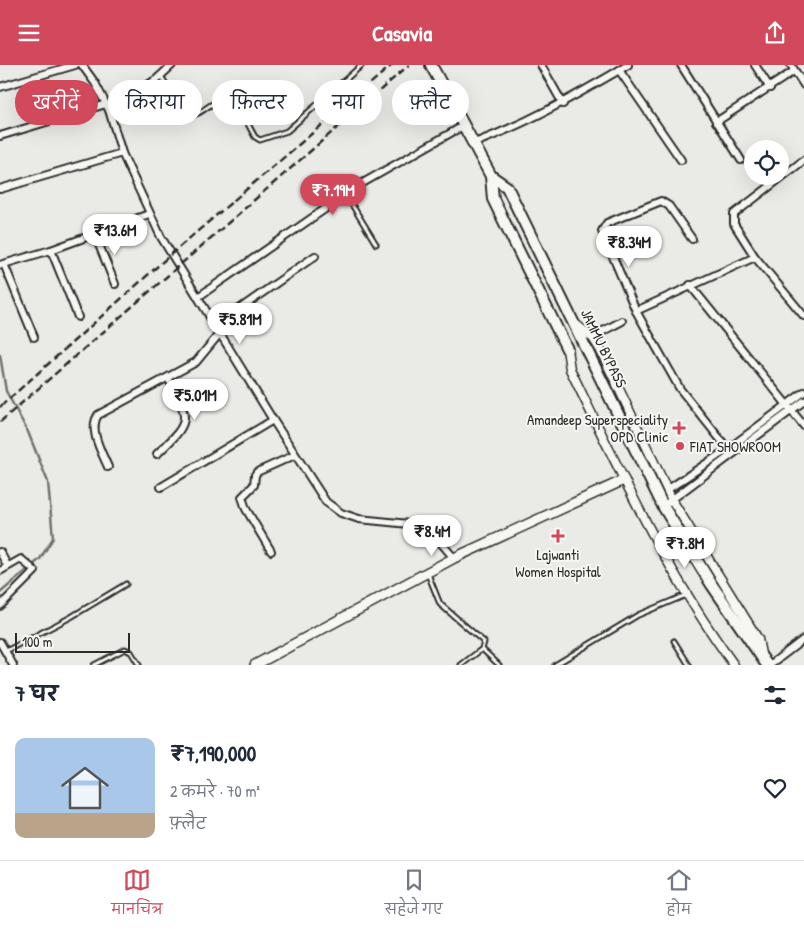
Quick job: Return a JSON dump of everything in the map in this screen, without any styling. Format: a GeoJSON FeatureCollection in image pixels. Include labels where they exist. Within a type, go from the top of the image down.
{"type":"FeatureCollection","features":[{"type":"Feature","properties":{"kind":"highway","name":"JAMMU BYPASS"},"geometry":{"type":"LineString","coordinates":[[431,65],[491,176],[507,187],[574,323],[712,585],[766,663]]}},
{"type":"Feature","properties":{"kind":"highway","name":"JAMMU BYPASS"},"geometry":{"type":"LineString","coordinates":[[491,176],[493,199],[567,349]]}},
{"type":"Feature","properties":{"kind":"main road"},"geometry":{"type":"LineString","coordinates":[[256,665],[454,558],[624,480]]}},
{"type":"Feature","properties":{"kind":"street"},"geometry":{"type":"LineString","coordinates":[[0,87],[75,65]]}},
{"type":"Feature","properties":{"kind":"street"},"geometry":{"type":"LineString","coordinates":[[82,65],[95,83],[107,107],[122,153],[161,237],[273,420],[326,502],[334,509],[359,519],[419,525],[426,528],[454,558]]}},
{"type":"Feature","properties":{"kind":"street"},"geometry":{"type":"LineString","coordinates":[[0,136],[107,107],[161,76],[172,65]]}},
{"type":"Feature","properties":{"kind":"street"},"geometry":{"type":"LineString","coordinates":[[541,65],[563,104]]}},
{"type":"Feature","properties":{"kind":"street"},"geometry":{"type":"LineString","coordinates":[[472,144],[533,119],[563,104],[628,65]]}},
{"type":"Feature","properties":{"kind":"street"},"geometry":{"type":"LineString","coordinates":[[681,65],[741,160]]}},
{"type":"Feature","properties":{"kind":"street"},"geometry":{"type":"LineString","coordinates":[[755,65],[770,88]]}},
{"type":"Feature","properties":{"kind":"street"},"geometry":{"type":"LineString","coordinates":[[716,122],[770,88],[792,68],[804,85]]}},
{"type":"Feature","properties":{"kind":"street"},"geometry":{"type":"LineString","coordinates":[[620,70],[681,160]]}},
{"type":"Feature","properties":{"kind":"street"},"geometry":{"type":"LineString","coordinates":[[198,297],[346,195],[463,126]]}},
{"type":"Feature","properties":{"kind":"street"},"geometry":{"type":"LineString","coordinates":[[0,189],[122,153]]}},
{"type":"Feature","properties":{"kind":"street"},"geometry":{"type":"LineString","coordinates":[[804,160],[734,214],[734,224],[755,257],[804,316]]}},
{"type":"Feature","properties":{"kind":"street"},"geometry":{"type":"LineString","coordinates":[[692,239],[669,206],[661,201],[604,226],[603,235],[636,311],[680,389],[730,451]]}},
{"type":"Feature","properties":{"kind":"street"},"geometry":{"type":"LineString","coordinates":[[34,337],[2,265],[96,235],[149,214]]}},
{"type":"Feature","properties":{"kind":"street"},"geometry":{"type":"LineString","coordinates":[[96,235],[115,284]]}},
{"type":"Feature","properties":{"kind":"street"},"geometry":{"type":"LineString","coordinates":[[51,250],[78,317]]}},
{"type":"Feature","properties":{"kind":"street"},"geometry":{"type":"LineString","coordinates":[[216,326],[315,256]]}},
{"type":"Feature","properties":{"kind":"street"},"geometry":{"type":"LineString","coordinates":[[636,311],[755,257]]}},
{"type":"Feature","properties":{"kind":"street"},"geometry":{"type":"LineString","coordinates":[[690,285],[804,426]]}},
{"type":"Feature","properties":{"kind":"street"},"geometry":{"type":"LineString","coordinates":[[592,337],[622,321]]}},
{"type":"Feature","properties":{"kind":"street"},"geometry":{"type":"LineString","coordinates":[[574,323],[592,337],[600,349],[667,490],[668,503]]}},
{"type":"Feature","properties":{"kind":"street"},"geometry":{"type":"LineString","coordinates":[[108,467],[98,442],[94,419],[118,403],[134,397],[196,362],[220,333]]}},
{"type":"Feature","properties":{"kind":"street"},"geometry":{"type":"LineString","coordinates":[[567,349],[570,369],[624,480],[686,595],[734,665]]}},
{"type":"Feature","properties":{"kind":"street"},"geometry":{"type":"LineString","coordinates":[[157,454],[179,433],[185,421],[180,401],[168,378]]}},
{"type":"Feature","properties":{"kind":"street"},"geometry":{"type":"LineString","coordinates":[[668,503],[730,451],[789,407],[804,392]]}},
{"type":"Feature","properties":{"kind":"street"},"geometry":{"type":"LineString","coordinates":[[789,407],[804,401]]}},
{"type":"Feature","properties":{"kind":"street"},"geometry":{"type":"LineString","coordinates":[[161,487],[273,420]]}},
{"type":"Feature","properties":{"kind":"street"},"geometry":{"type":"LineString","coordinates":[[667,490],[730,451]]}},
{"type":"Feature","properties":{"kind":"street"},"geometry":{"type":"LineString","coordinates":[[271,551],[246,509],[242,497],[254,485],[256,473],[295,455]]}},
{"type":"Feature","properties":{"kind":"street"},"geometry":{"type":"LineString","coordinates":[[0,553],[7,565]]}},
{"type":"Feature","properties":{"kind":"street"},"geometry":{"type":"LineString","coordinates":[[0,571],[7,565],[21,559],[35,569],[34,574],[0,606]]}},
{"type":"Feature","properties":{"kind":"street"},"geometry":{"type":"LineString","coordinates":[[766,663],[804,639]]}},
{"type":"Feature","properties":{"kind":"street"},"geometry":{"type":"LineString","coordinates":[[0,642],[13,665]]}},
{"type":"Feature","properties":{"kind":"lane"},"geometry":{"type":"LineString","coordinates":[[161,76],[185,114],[194,115],[216,102],[229,100],[235,104],[255,137],[260,140],[287,131],[362,65]]}},
{"type":"Feature","properties":{"kind":"lane"},"geometry":{"type":"LineString","coordinates":[[346,195],[376,244]]}},
{"type":"Feature","properties":{"kind":"lane"},"geometry":{"type":"LineString","coordinates":[[427,572],[440,604],[484,642],[482,649],[461,665]]}},
{"type":"Feature","properties":{"kind":"lane"},"geometry":{"type":"LineString","coordinates":[[6,651],[71,617],[126,584]]}},
{"type":"Feature","properties":{"kind":"lane"},"geometry":{"type":"LineString","coordinates":[[555,665],[631,618],[686,595]]}},
{"type":"Feature","properties":{"kind":"lane"},"geometry":{"type":"LineString","coordinates":[[674,641],[689,665]]}},
{"type":"Feature","properties":{"kind":"lane"},"geometry":{"type":"LineString","coordinates":[[94,665],[125,649],[132,652],[140,665]]}},
{"type":"Feature","properties":{"kind":"lane"},"geometry":{"type":"LineString","coordinates":[[482,649],[499,665]]}},
{"type":"Feature","properties":{"kind":"waterway"},"geometry":{"type":"LineString","coordinates":[[0,355],[6,391],[28,432],[48,482],[53,538],[40,559],[0,593]]}},
{"type":"Feature","properties":{"kind":"railway"},"geometry":{"type":"LineString","coordinates":[[0,407],[178,248],[392,65]]}},
{"type":"Feature","properties":{"kind":"railway"},"geometry":{"type":"LineString","coordinates":[[0,422],[409,65]]}},
{"type":"Feature","properties":{"kind":"place","name":"Amandeep Superspeciality OPD Clinic"},"geometry":{"type":"Point","coordinates":[679,428]}},
{"type":"Feature","properties":{"kind":"place","name":"FIAT SHOWROOM"},"geometry":{"type":"Point","coordinates":[680,446]}},
{"type":"Feature","properties":{"kind":"place","name":"Lajwanti Women Hospital"},"geometry":{"type":"Point","coordinates":[558,536]}}]}
